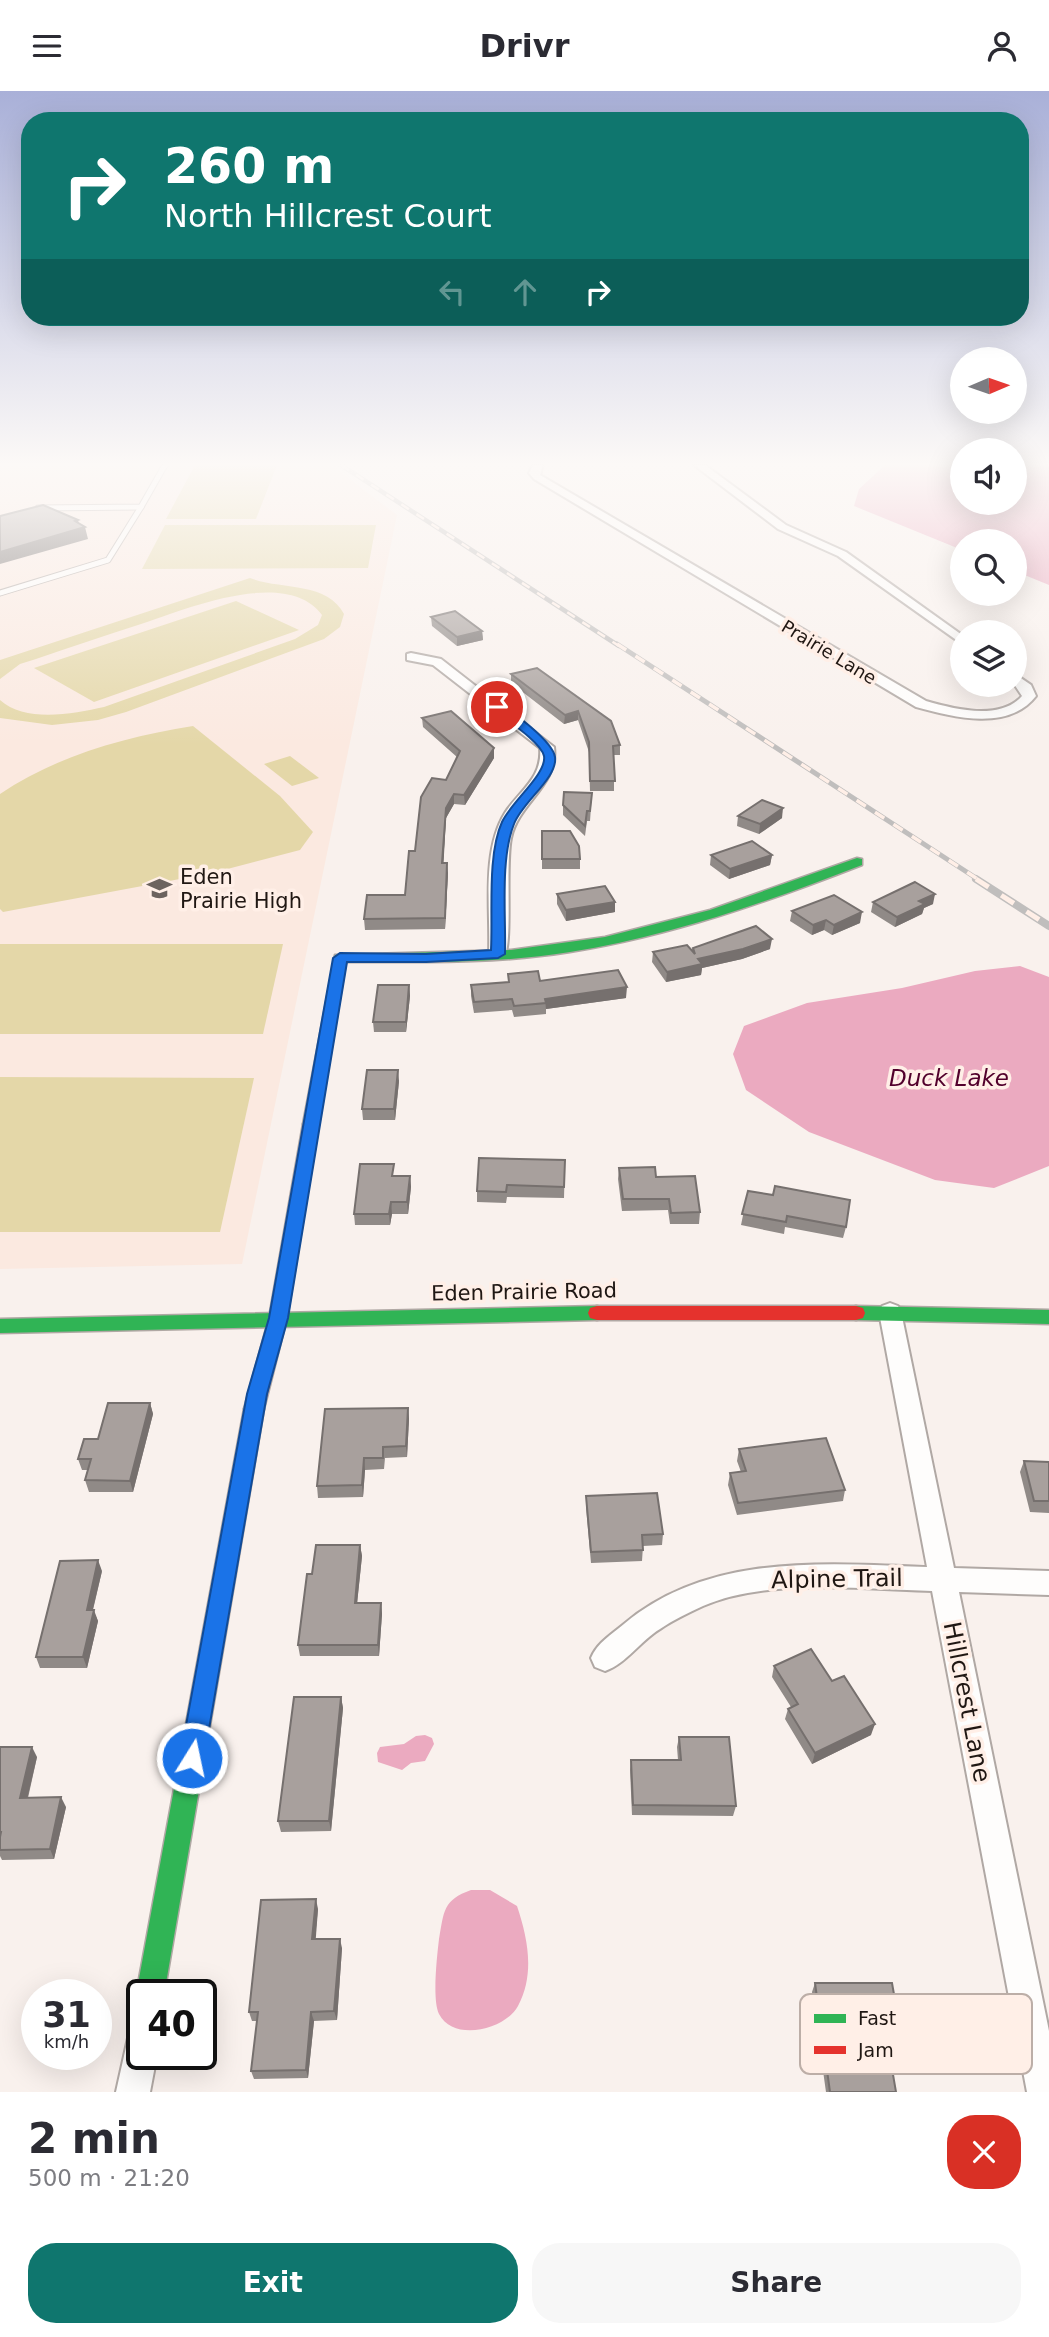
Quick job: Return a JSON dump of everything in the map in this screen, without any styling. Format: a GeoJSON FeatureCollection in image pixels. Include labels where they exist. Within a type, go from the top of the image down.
{"type":"FeatureCollection","features":[{"type":"Feature","properties":{"kind":"street","name":"Prairie Lane"},"geometry":{"type":"LineString","coordinates":[[673,558],[906,698],[957,713],[1001,712],[1016,709],[1025,703],[1029,696],[1027,691]]}},
{"type":"Feature","properties":{"kind":"street"},"geometry":{"type":"LineString","coordinates":[[848,558],[950,631]]}},
{"type":"Feature","properties":{"kind":"street"},"geometry":{"type":"LineString","coordinates":[[411,657],[437,662],[547,747],[550,759],[548,771],[520,801],[508,823],[502,845],[498,954]]}},
{"type":"Feature","properties":{"kind":"street"},"geometry":{"type":"LineString","coordinates":[[153,1979],[257,1394],[278,1318],[340,958],[426,958],[566,948],[686,924],[857,862]]}},
{"type":"Feature","properties":{"kind":"street","name":"Eden Prairie Road"},"geometry":{"type":"LineString","coordinates":[[0,1326],[566,1311],[890,1312],[1049,1317]]}},
{"type":"Feature","properties":{"kind":"street","name":"Hillcrest Lane"},"geometry":{"type":"LineString","coordinates":[[890,1312],[1025,1994]]}},
{"type":"Feature","properties":{"kind":"street","name":"Alpine Trail"},"geometry":{"type":"LineString","coordinates":[[605,1658],[649,1620],[700,1594],[755,1581],[811,1574],[1049,1583]]}},
{"type":"Feature","properties":{"kind":"street","name":"Hillcrest Lane"},"geometry":{"type":"LineString","coordinates":[[1032,2032],[1044,2092]]}},
{"type":"Feature","properties":{"kind":"street"},"geometry":{"type":"LineString","coordinates":[[133,2092],[137,2070]]}},
{"type":"Feature","properties":{"kind":"lane"},"geometry":{"type":"LineString","coordinates":[[0,593],[109,558]]}},
{"type":"Feature","properties":{"kind":"shaded area","name":"Eden Prairie High"},"geometry":{"type":"Polygon","coordinates":[[[0,558],[388,558],[242,1264],[0,1269],[0,558]]]}},
{"type":"Feature","properties":{"kind":"shaded area"},"geometry":{"type":"Polygon","coordinates":[[[148,558],[370,558],[368,568],[142,569],[148,558]]]}},
{"type":"Feature","properties":{"kind":"shaded area"},"geometry":{"type":"Polygon","coordinates":[[[250,578],[315,591],[326,596],[336,603],[344,614],[340,627],[324,639],[98,720],[52,725],[0,718],[0,700],[22,712],[50,715],[104,707],[295,639],[318,625],[322,615],[306,601],[285,594],[234,596],[181,610],[20,664],[0,679],[0,660],[250,578]]]}},
{"type":"Feature","properties":{"kind":"shaded area"},"geometry":{"type":"Polygon","coordinates":[[[236,601],[299,630],[94,702],[34,668],[236,601]]]}},
{"type":"Feature","properties":{"kind":"shaded area"},"geometry":{"type":"Polygon","coordinates":[[[193,726],[280,796],[313,832],[300,850],[212,873],[3,912],[0,909],[0,794],[45,768],[93,749],[193,726]]]}},
{"type":"Feature","properties":{"kind":"shaded area"},"geometry":{"type":"Polygon","coordinates":[[[290,756],[319,778],[292,786],[264,764],[290,756]]]}},
{"type":"Feature","properties":{"kind":"shaded area"},"geometry":{"type":"Polygon","coordinates":[[[0,944],[283,944],[263,1034],[0,1034],[0,944]]]}},
{"type":"Feature","properties":{"kind":"shaded area"},"geometry":{"type":"Polygon","coordinates":[[[0,1077],[254,1078],[220,1232],[0,1232],[0,1077]]]}},
{"type":"Feature","properties":{"kind":"water"},"geometry":{"type":"Polygon","coordinates":[[[1027,558],[1049,558],[1049,585],[1027,576],[1027,558]]]}},
{"type":"Feature","properties":{"kind":"water","name":"Duck Lake"},"geometry":{"type":"Polygon","coordinates":[[[1020,966],[1049,977],[1049,1166],[994,1188],[935,1180],[809,1132],[746,1090],[733,1054],[744,1026],[807,1003],[902,988],[975,971],[1020,966]]]}},
{"type":"Feature","properties":{"kind":"water"},"geometry":{"type":"Polygon","coordinates":[[[425,1735],[432,1738],[434,1744],[425,1761],[411,1763],[402,1770],[378,1762],[377,1753],[380,1747],[404,1744],[416,1736],[425,1735]]]}},
{"type":"Feature","properties":{"kind":"water"},"geometry":{"type":"Polygon","coordinates":[[[471,1890],[490,1890],[517,1906],[527,1944],[528,1969],[523,1994],[512,2014],[492,2026],[467,2030],[446,2023],[439,2014],[436,1978],[439,1939],[446,1908],[455,1898],[471,1890]]]}},
{"type":"Feature","properties":{"kind":"building"},"geometry":{"type":"Polygon","coordinates":[[[455,611],[482,631],[457,637],[431,617],[455,611]]]}},
{"type":"Feature","properties":{"kind":"building"},"geometry":{"type":"Polygon","coordinates":[[[537,668],[611,721],[620,745],[613,746],[615,781],[590,781],[589,742],[578,711],[565,715],[511,674],[537,668]]]}},
{"type":"Feature","properties":{"kind":"building"},"geometry":{"type":"Polygon","coordinates":[[[451,711],[494,748],[464,795],[454,794],[446,808],[442,863],[447,863],[445,918],[364,919],[367,895],[405,895],[409,851],[415,851],[421,797],[432,778],[446,780],[460,751],[422,718],[451,711]]]}},
{"type":"Feature","properties":{"kind":"building"},"geometry":{"type":"Polygon","coordinates":[[[564,792],[592,793],[585,826],[563,805],[564,792]]]}},
{"type":"Feature","properties":{"kind":"building"},"geometry":{"type":"Polygon","coordinates":[[[762,800],[783,808],[760,824],[738,816],[762,800]]]}},
{"type":"Feature","properties":{"kind":"building"},"geometry":{"type":"Polygon","coordinates":[[[542,831],[570,831],[579,846],[580,859],[542,859],[542,831]]]}},
{"type":"Feature","properties":{"kind":"building"},"geometry":{"type":"Polygon","coordinates":[[[752,841],[772,855],[730,869],[711,855],[752,841]]]}},
{"type":"Feature","properties":{"kind":"building"},"geometry":{"type":"Polygon","coordinates":[[[915,882],[935,894],[919,901],[925,904],[897,917],[873,902],[915,882]]]}},
{"type":"Feature","properties":{"kind":"building"},"geometry":{"type":"Polygon","coordinates":[[[605,886],[615,902],[566,910],[557,894],[605,886]]]}},
{"type":"Feature","properties":{"kind":"building"},"geometry":{"type":"Polygon","coordinates":[[[834,895],[862,912],[834,925],[826,920],[813,925],[792,911],[834,895]]]}},
{"type":"Feature","properties":{"kind":"building"},"geometry":{"type":"Polygon","coordinates":[[[756,926],[772,939],[698,959],[702,964],[667,972],[653,952],[687,945],[695,954],[693,948],[756,926]]]}},
{"type":"Feature","properties":{"kind":"building"},"geometry":{"type":"Polygon","coordinates":[[[618,970],[627,987],[545,999],[546,1003],[514,1006],[512,999],[474,1002],[471,985],[509,982],[508,974],[538,971],[540,981],[618,970]]]}},
{"type":"Feature","properties":{"kind":"building"},"geometry":{"type":"Polygon","coordinates":[[[378,985],[409,985],[406,1022],[373,1022],[378,985]]]}},
{"type":"Feature","properties":{"kind":"building"},"geometry":{"type":"Polygon","coordinates":[[[367,1070],[398,1070],[394,1109],[362,1109],[367,1070]]]}},
{"type":"Feature","properties":{"kind":"building"},"geometry":{"type":"Polygon","coordinates":[[[479,1158],[565,1160],[564,1187],[507,1185],[506,1192],[477,1191],[479,1158]]]}},
{"type":"Feature","properties":{"kind":"building"},"geometry":{"type":"Polygon","coordinates":[[[360,1164],[394,1164],[392,1176],[410,1176],[407,1202],[391,1202],[389,1214],[354,1214],[360,1164]]]}},
{"type":"Feature","properties":{"kind":"building"},"geometry":{"type":"Polygon","coordinates":[[[655,1167],[656,1177],[695,1176],[700,1212],[671,1213],[669,1199],[623,1199],[619,1168],[655,1167]]]}},
{"type":"Feature","properties":{"kind":"building"},"geometry":{"type":"Polygon","coordinates":[[[775,1186],[850,1200],[846,1227],[787,1216],[786,1222],[742,1214],[748,1191],[773,1195],[775,1186]]]}},
{"type":"Feature","properties":{"kind":"building"},"geometry":{"type":"Polygon","coordinates":[[[108,1403],[150,1403],[130,1481],[85,1480],[91,1459],[78,1459],[84,1439],[98,1439],[108,1403]]]}},
{"type":"Feature","properties":{"kind":"building"},"geometry":{"type":"Polygon","coordinates":[[[408,1408],[406,1446],[383,1447],[383,1458],[364,1458],[362,1485],[317,1486],[325,1409],[408,1408]]]}},
{"type":"Feature","properties":{"kind":"building"},"geometry":{"type":"Polygon","coordinates":[[[826,1438],[845,1490],[738,1503],[730,1473],[746,1471],[739,1449],[826,1438]]]}},
{"type":"Feature","properties":{"kind":"building"},"geometry":{"type":"Polygon","coordinates":[[[1024,1461],[1049,1462],[1049,1501],[1034,1501],[1024,1461]]]}},
{"type":"Feature","properties":{"kind":"building"},"geometry":{"type":"Polygon","coordinates":[[[657,1493],[663,1534],[642,1535],[643,1550],[591,1552],[586,1496],[657,1493]]]}},
{"type":"Feature","properties":{"kind":"building"},"geometry":{"type":"Polygon","coordinates":[[[316,1545],[360,1545],[355,1603],[381,1603],[378,1645],[298,1645],[307,1574],[312,1574],[316,1545]]]}},
{"type":"Feature","properties":{"kind":"building"},"geometry":{"type":"Polygon","coordinates":[[[98,1560],[87,1610],[94,1610],[83,1657],[36,1657],[60,1561],[98,1560]]]}},
{"type":"Feature","properties":{"kind":"building"},"geometry":{"type":"Polygon","coordinates":[[[811,1649],[832,1681],[844,1676],[875,1724],[815,1753],[788,1709],[798,1704],[774,1666],[811,1649]]]}},
{"type":"Feature","properties":{"kind":"building"},"geometry":{"type":"Polygon","coordinates":[[[294,1697],[341,1697],[329,1821],[278,1821],[294,1697]]]}},
{"type":"Feature","properties":{"kind":"building"},"geometry":{"type":"Polygon","coordinates":[[[679,1737],[729,1737],[736,1806],[633,1805],[631,1760],[681,1760],[679,1737]]]}},
{"type":"Feature","properties":{"kind":"building"},"geometry":{"type":"Polygon","coordinates":[[[0,1747],[32,1747],[20,1798],[61,1797],[50,1849],[0,1850],[0,1747]]]}},
{"type":"Feature","properties":{"kind":"building"},"geometry":{"type":"Polygon","coordinates":[[[316,1899],[312,1939],[340,1939],[334,2011],[311,2012],[306,2070],[251,2071],[258,2012],[249,2012],[261,1900],[316,1899]]]}},
{"type":"Feature","properties":{"kind":"building"},"geometry":{"type":"Polygon","coordinates":[[[815,1983],[892,1983],[894,1994],[817,1994],[815,1983]]]}},
{"type":"Feature","properties":{"kind":"building"},"geometry":{"type":"Polygon","coordinates":[[[828,2074],[893,2074],[896,2092],[830,2092],[828,2074]]]}},
{"type":"Feature","properties":{"kind":"railway"},"geometry":{"type":"LineString","coordinates":[[484,558],[619,646]]}},
{"type":"Feature","properties":{"kind":"railway"},"geometry":{"type":"LineString","coordinates":[[617,644],[979,880]]}},
{"type":"Feature","properties":{"kind":"railway"},"geometry":{"type":"LineString","coordinates":[[976,879],[1049,926]]}},
{"type":"Feature","properties":{"kind":"traffic: fast"},"geometry":{"type":"LineString","coordinates":[[311,1124],[340,958],[482,956],[540,952],[605,942],[715,913],[857,862]]}},
{"type":"Feature","properties":{"kind":"traffic: fast"},"geometry":{"type":"LineString","coordinates":[[0,1326],[597,1313]]}},
{"type":"Feature","properties":{"kind":"traffic: fast"},"geometry":{"type":"LineString","coordinates":[[856,1313],[1049,1317]]}},
{"type":"Feature","properties":{"kind":"traffic: fast"},"geometry":{"type":"LineString","coordinates":[[153,1979],[254,1409]]}},
{"type":"Feature","properties":{"kind":"traffic: jam"},"geometry":{"type":"LineString","coordinates":[[254,1409],[278,1318],[311,1124]]}},
{"type":"Feature","properties":{"kind":"traffic: jam"},"geometry":{"type":"LineString","coordinates":[[597,1313],[856,1313]]}},
{"type":"Feature","properties":{"kind":"place","name":"Eden Prairie High"},"geometry":{"type":"Point","coordinates":[160,889]}},
{"type":"Feature","properties":{"kind":"route"},"geometry":{"type":"LineString","coordinates":[[192,1758],[257,1394],[278,1318],[340,958],[426,958],[498,954],[502,845],[508,823],[520,801],[548,771],[550,759],[547,747],[497,707]]}}]}
